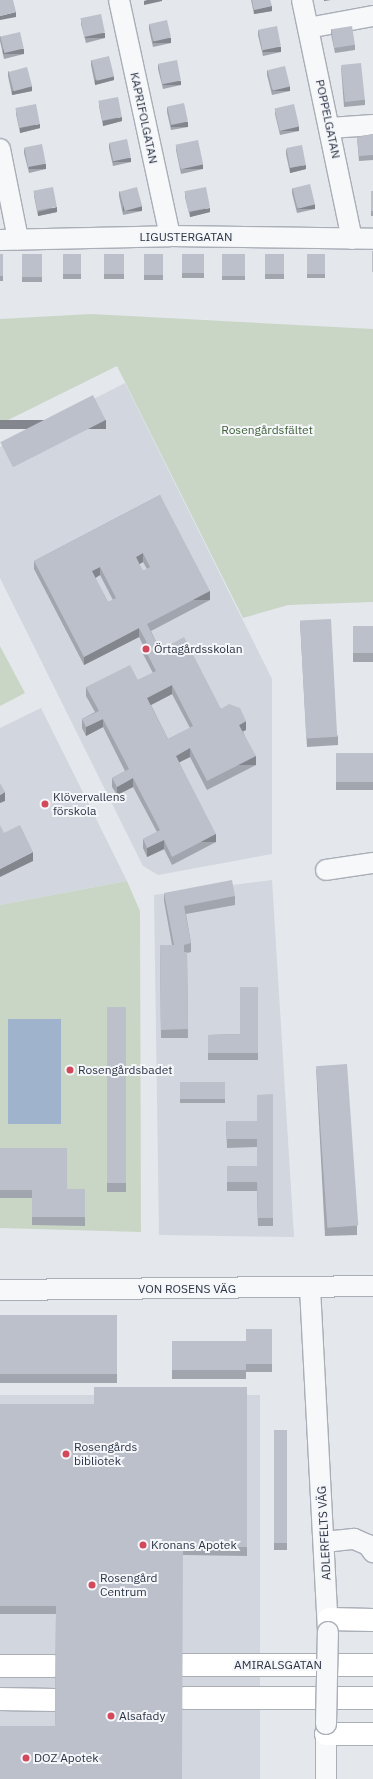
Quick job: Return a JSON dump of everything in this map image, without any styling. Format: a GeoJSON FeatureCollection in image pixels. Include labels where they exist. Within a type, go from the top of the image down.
{"type":"FeatureCollection","features":[{"type":"Feature","properties":{"kind":"main road"},"geometry":{"type":"LineString","coordinates":[[328,1626],[373,1620]]}},
{"type":"Feature","properties":{"kind":"main road","name":"AMIRALSGATAN"},"geometry":{"type":"LineString","coordinates":[[184,1665],[373,1665]]}},
{"type":"Feature","properties":{"kind":"main road"},"geometry":{"type":"LineString","coordinates":[[0,1666],[53,1666]]}},
{"type":"Feature","properties":{"kind":"main road"},"geometry":{"type":"LineString","coordinates":[[185,1698],[373,1698]]}},
{"type":"Feature","properties":{"kind":"main road"},"geometry":{"type":"LineString","coordinates":[[0,1699],[54,1700]]}},
{"type":"Feature","properties":{"kind":"main road"},"geometry":{"type":"LineString","coordinates":[[326,1729],[373,1734]]}},
{"type":"Feature","properties":{"kind":"street","name":"KAPRIFOLGATAN"},"geometry":{"type":"LineString","coordinates":[[119,0],[170,236]]}},
{"type":"Feature","properties":{"kind":"street","name":"POPPELGATAN"},"geometry":{"type":"LineString","coordinates":[[302,0],[352,239]]}},
{"type":"Feature","properties":{"kind":"street"},"geometry":{"type":"LineString","coordinates":[[308,28],[373,16]]}},
{"type":"Feature","properties":{"kind":"street"},"geometry":{"type":"LineString","coordinates":[[330,128],[373,125]]}},
{"type":"Feature","properties":{"kind":"street"},"geometry":{"type":"LineString","coordinates":[[0,149],[9,239]]}},
{"type":"Feature","properties":{"kind":"street","name":"LIGUSTERGATAN"},"geometry":{"type":"LineString","coordinates":[[9,239],[170,236],[373,239]]}},
{"type":"Feature","properties":{"kind":"street"},"geometry":{"type":"LineString","coordinates":[[326,870],[373,863]]}},
{"type":"Feature","properties":{"kind":"street","name":"VON ROSENS VÄG"},"geometry":{"type":"LineString","coordinates":[[0,1290],[310,1288],[373,1286]]}},
{"type":"Feature","properties":{"kind":"street","name":"ADLERFELTS VÄG"},"geometry":{"type":"LineString","coordinates":[[310,1288],[328,1626],[326,1779]]}},
{"type":"Feature","properties":{"kind":"street"},"geometry":{"type":"LineString","coordinates":[[324,1542],[354,1539],[368,1545],[373,1552]]}},
{"type":"Feature","properties":{"kind":"shaded area","name":"Örtagårdsskolan"},"geometry":{"type":"Polygon","coordinates":[[[125,383],[272,679],[272,854],[158,875],[143,866],[0,578],[0,447],[125,383]]]}},
{"type":"Feature","properties":{"kind":"shaded area","name":"Klövervallens förskola"},"geometry":{"type":"Polygon","coordinates":[[[41,708],[127,881],[0,905],[0,728],[41,708]]]}},
{"type":"Feature","properties":{"kind":"shaded area"},"geometry":{"type":"Polygon","coordinates":[[[272,880],[294,1237],[159,1235],[154,895],[272,880]]]}},
{"type":"Feature","properties":{"kind":"shaded area","name":"Rosengård Centrum"},"geometry":{"type":"Polygon","coordinates":[[[0,1395],[260,1395],[260,1779],[0,1779],[0,1395]]]}},
{"type":"Feature","properties":{"kind":"green space","name":"Rosengårdsfältet"},"geometry":{"type":"Polygon","coordinates":[[[91,314],[373,329],[373,602],[288,605],[243,618],[117,366],[0,424],[0,319],[91,314]]]}},
{"type":"Feature","properties":{"kind":"green space"},"geometry":{"type":"Polygon","coordinates":[[[0,646],[25,693],[0,706],[0,646]]]}},
{"type":"Feature","properties":{"kind":"green space","name":"Rosengårdsbadet"},"geometry":{"type":"Polygon","coordinates":[[[127,881],[140,911],[141,1232],[0,1228],[0,905],[127,881]]]}},
{"type":"Feature","properties":{"kind":"water"},"geometry":{"type":"Polygon","coordinates":[[[8,1019],[61,1019],[61,1124],[8,1124],[8,1019]]]}},
{"type":"Feature","properties":{"kind":"building"},"geometry":{"type":"Polygon","coordinates":[[[0,0],[13,0],[16,12],[0,16],[0,0]]]}},
{"type":"Feature","properties":{"kind":"building"},"geometry":{"type":"Polygon","coordinates":[[[252,0],[270,0],[272,6],[254,10],[252,0]]]}},
{"type":"Feature","properties":{"kind":"building"},"geometry":{"type":"Polygon","coordinates":[[[101,14],[105,33],[84,37],[80,18],[101,14]]]}},
{"type":"Feature","properties":{"kind":"building"},"geometry":{"type":"Polygon","coordinates":[[[167,20],[171,38],[154,42],[149,24],[167,20]]]}},
{"type":"Feature","properties":{"kind":"building"},"geometry":{"type":"Polygon","coordinates":[[[277,26],[281,47],[262,50],[258,30],[277,26]]]}},
{"type":"Feature","properties":{"kind":"building"},"geometry":{"type":"Polygon","coordinates":[[[352,26],[355,45],[334,48],[331,29],[352,26]]]}},
{"type":"Feature","properties":{"kind":"building"},"geometry":{"type":"Polygon","coordinates":[[[20,32],[24,49],[4,53],[1,36],[20,32]]]}},
{"type":"Feature","properties":{"kind":"building"},"geometry":{"type":"Polygon","coordinates":[[[109,56],[114,76],[97,81],[92,60],[109,56]]]}},
{"type":"Feature","properties":{"kind":"building"},"geometry":{"type":"Polygon","coordinates":[[[177,60],[181,81],[162,84],[158,64],[177,60]]]}},
{"type":"Feature","properties":{"kind":"building"},"geometry":{"type":"Polygon","coordinates":[[[361,63],[365,100],[345,102],[341,65],[361,63]]]}},
{"type":"Feature","properties":{"kind":"building"},"geometry":{"type":"Polygon","coordinates":[[[285,66],[290,86],[273,91],[268,70],[285,66]]]}},
{"type":"Feature","properties":{"kind":"building"},"geometry":{"type":"Polygon","coordinates":[[[27,67],[32,86],[14,91],[9,72],[27,67]]]}},
{"type":"Feature","properties":{"kind":"building"},"geometry":{"type":"Polygon","coordinates":[[[118,97],[122,117],[102,120],[98,101],[118,97]]]}},
{"type":"Feature","properties":{"kind":"building"},"geometry":{"type":"Polygon","coordinates":[[[184,103],[188,122],[171,125],[167,107],[184,103]]]}},
{"type":"Feature","properties":{"kind":"building"},"geometry":{"type":"Polygon","coordinates":[[[36,104],[40,124],[19,128],[15,108],[36,104]]]}},
{"type":"Feature","properties":{"kind":"building"},"geometry":{"type":"Polygon","coordinates":[[[294,104],[299,126],[280,131],[275,108],[294,104]]]}},
{"type":"Feature","properties":{"kind":"building"},"geometry":{"type":"Polygon","coordinates":[[[373,134],[373,155],[359,156],[357,137],[373,134]]]}},
{"type":"Feature","properties":{"kind":"building"},"geometry":{"type":"Polygon","coordinates":[[[127,139],[131,158],[113,161],[109,143],[127,139]]]}},
{"type":"Feature","properties":{"kind":"building"},"geometry":{"type":"Polygon","coordinates":[[[198,140],[203,164],[181,169],[176,145],[198,140]]]}},
{"type":"Feature","properties":{"kind":"building"},"geometry":{"type":"Polygon","coordinates":[[[42,144],[46,164],[28,167],[24,147],[42,144]]]}},
{"type":"Feature","properties":{"kind":"building"},"geometry":{"type":"Polygon","coordinates":[[[302,145],[306,165],[290,168],[286,148],[302,145]]]}},
{"type":"Feature","properties":{"kind":"building"},"geometry":{"type":"Polygon","coordinates":[[[310,184],[315,204],[298,209],[293,188],[310,184]]]}},
{"type":"Feature","properties":{"kind":"building"},"geometry":{"type":"Polygon","coordinates":[[[53,187],[57,207],[37,210],[33,191],[53,187]]]}},
{"type":"Feature","properties":{"kind":"building"},"geometry":{"type":"Polygon","coordinates":[[[137,187],[142,206],[125,211],[120,192],[137,187]]]}},
{"type":"Feature","properties":{"kind":"building"},"geometry":{"type":"Polygon","coordinates":[[[206,187],[210,208],[188,212],[184,191],[206,187]]]}},
{"type":"Feature","properties":{"kind":"building"},"geometry":{"type":"Polygon","coordinates":[[[371,191],[373,191],[373,211],[371,211],[371,191]]]}},
{"type":"Feature","properties":{"kind":"building"},"geometry":{"type":"Polygon","coordinates":[[[373,251],[373,272],[372,272],[373,251]]]}},
{"type":"Feature","properties":{"kind":"building"},"geometry":{"type":"Polygon","coordinates":[[[0,254],[3,254],[3,276],[0,276],[0,254]]]}},
{"type":"Feature","properties":{"kind":"building"},"geometry":{"type":"Polygon","coordinates":[[[22,254],[42,254],[42,277],[22,277],[22,254]]]}},
{"type":"Feature","properties":{"kind":"building"},"geometry":{"type":"Polygon","coordinates":[[[63,254],[81,254],[81,274],[63,274],[63,254]]]}},
{"type":"Feature","properties":{"kind":"building"},"geometry":{"type":"Polygon","coordinates":[[[104,254],[124,254],[124,274],[104,274],[104,254]]]}},
{"type":"Feature","properties":{"kind":"building"},"geometry":{"type":"Polygon","coordinates":[[[144,254],[163,254],[163,275],[144,275],[144,254]]]}},
{"type":"Feature","properties":{"kind":"building"},"geometry":{"type":"Polygon","coordinates":[[[182,254],[204,254],[204,273],[182,273],[182,254]]]}},
{"type":"Feature","properties":{"kind":"building"},"geometry":{"type":"Polygon","coordinates":[[[222,254],[245,254],[245,276],[222,276],[222,254]]]}},
{"type":"Feature","properties":{"kind":"building"},"geometry":{"type":"Polygon","coordinates":[[[265,254],[284,254],[284,274],[265,274],[265,254]]]}},
{"type":"Feature","properties":{"kind":"building"},"geometry":{"type":"Polygon","coordinates":[[[307,254],[325,254],[325,274],[307,274],[307,254]]]}},
{"type":"Feature","properties":{"kind":"building"},"geometry":{"type":"Polygon","coordinates":[[[93,395],[106,420],[13,467],[0,442],[93,395]]]}},
{"type":"Feature","properties":{"kind":"building"},"geometry":{"type":"Polygon","coordinates":[[[160,495],[210,591],[147,624],[160,650],[184,637],[221,709],[229,704],[240,708],[246,721],[239,725],[256,756],[207,781],[190,748],[176,756],[216,834],[172,857],[164,840],[147,848],[143,839],[160,830],[133,778],[117,787],[112,778],[129,769],[103,719],[86,727],[82,719],[99,711],[86,687],[130,665],[138,680],[156,671],[143,645],[147,643],[139,628],[84,657],[34,561],[160,495]],[[143,553],[136,557],[143,571],[150,567],[143,553]],[[100,567],[92,571],[108,602],[116,598],[100,567]],[[172,685],[147,698],[168,739],[193,726],[172,685]]]}},
{"type":"Feature","properties":{"kind":"building"},"geometry":{"type":"Polygon","coordinates":[[[331,619],[337,737],[306,738],[300,621],[331,619]]]}},
{"type":"Feature","properties":{"kind":"building"},"geometry":{"type":"Polygon","coordinates":[[[353,626],[373,626],[373,653],[353,653],[353,626]]]}},
{"type":"Feature","properties":{"kind":"building"},"geometry":{"type":"Polygon","coordinates":[[[336,753],[373,753],[373,782],[336,782],[336,753]]]}},
{"type":"Feature","properties":{"kind":"building"},"geometry":{"type":"Polygon","coordinates":[[[0,783],[5,792],[0,795],[0,783]]]}},
{"type":"Feature","properties":{"kind":"building"},"geometry":{"type":"Polygon","coordinates":[[[0,825],[4,833],[20,825],[33,852],[0,869],[0,825]]]}},
{"type":"Feature","properties":{"kind":"building"},"geometry":{"type":"Polygon","coordinates":[[[232,880],[235,896],[184,906],[191,943],[184,945],[184,952],[187,952],[188,1029],[161,1030],[160,945],[174,945],[164,893],[232,880]]]}},
{"type":"Feature","properties":{"kind":"building"},"geometry":{"type":"Polygon","coordinates":[[[240,987],[258,987],[258,1053],[208,1053],[208,1035],[240,1034],[240,987]]]}},
{"type":"Feature","properties":{"kind":"building"},"geometry":{"type":"Polygon","coordinates":[[[107,1007],[126,1007],[126,1183],[107,1183],[107,1007]]]}},
{"type":"Feature","properties":{"kind":"building"},"geometry":{"type":"Polygon","coordinates":[[[347,1064],[358,1226],[327,1228],[316,1066],[347,1064]]]}},
{"type":"Feature","properties":{"kind":"building"},"geometry":{"type":"Polygon","coordinates":[[[180,1082],[225,1082],[225,1099],[180,1099],[180,1082]]]}},
{"type":"Feature","properties":{"kind":"building"},"geometry":{"type":"Polygon","coordinates":[[[273,1094],[273,1218],[258,1218],[257,1182],[227,1182],[227,1166],[257,1166],[257,1139],[227,1139],[226,1121],[257,1121],[257,1095],[273,1094]]]}},
{"type":"Feature","properties":{"kind":"building"},"geometry":{"type":"Polygon","coordinates":[[[0,1148],[67,1148],[67,1189],[85,1189],[85,1217],[32,1217],[32,1190],[0,1190],[0,1148]]]}},
{"type":"Feature","properties":{"kind":"building"},"geometry":{"type":"Polygon","coordinates":[[[0,1315],[117,1315],[117,1374],[0,1374],[0,1315]]]}},
{"type":"Feature","properties":{"kind":"building"},"geometry":{"type":"Polygon","coordinates":[[[246,1329],[272,1329],[272,1364],[246,1364],[246,1370],[172,1370],[172,1341],[246,1341],[246,1329]]]}},
{"type":"Feature","properties":{"kind":"building","name":"Rosengård Centrum"},"geometry":{"type":"Polygon","coordinates":[[[94,1387],[247,1387],[247,1547],[183,1547],[182,1779],[0,1779],[0,1726],[55,1726],[56,1606],[0,1606],[0,1404],[94,1404],[94,1387]]]}},
{"type":"Feature","properties":{"kind":"building"},"geometry":{"type":"Polygon","coordinates":[[[274,1430],[287,1430],[287,1543],[274,1543],[274,1430]]]}},
{"type":"Feature","properties":{"kind":"place","name":"Örtagårdsskolan"},"geometry":{"type":"Point","coordinates":[146,649]}},
{"type":"Feature","properties":{"kind":"place","name":"Klövervallens förskola"},"geometry":{"type":"Point","coordinates":[45,804]}},
{"type":"Feature","properties":{"kind":"place","name":"Rosengårdsbadet"},"geometry":{"type":"Point","coordinates":[70,1070]}},
{"type":"Feature","properties":{"kind":"place","name":"Rosengårds bibliotek"},"geometry":{"type":"Point","coordinates":[66,1454]}},
{"type":"Feature","properties":{"kind":"place","name":"Kronans Apotek"},"geometry":{"type":"Point","coordinates":[143,1545]}},
{"type":"Feature","properties":{"kind":"place","name":"Rosengård Centrum"},"geometry":{"type":"Point","coordinates":[92,1585]}},
{"type":"Feature","properties":{"kind":"place","name":"Alsafady"},"geometry":{"type":"Point","coordinates":[111,1716]}},
{"type":"Feature","properties":{"kind":"place","name":"DOZ Apotek"},"geometry":{"type":"Point","coordinates":[26,1758]}}]}
